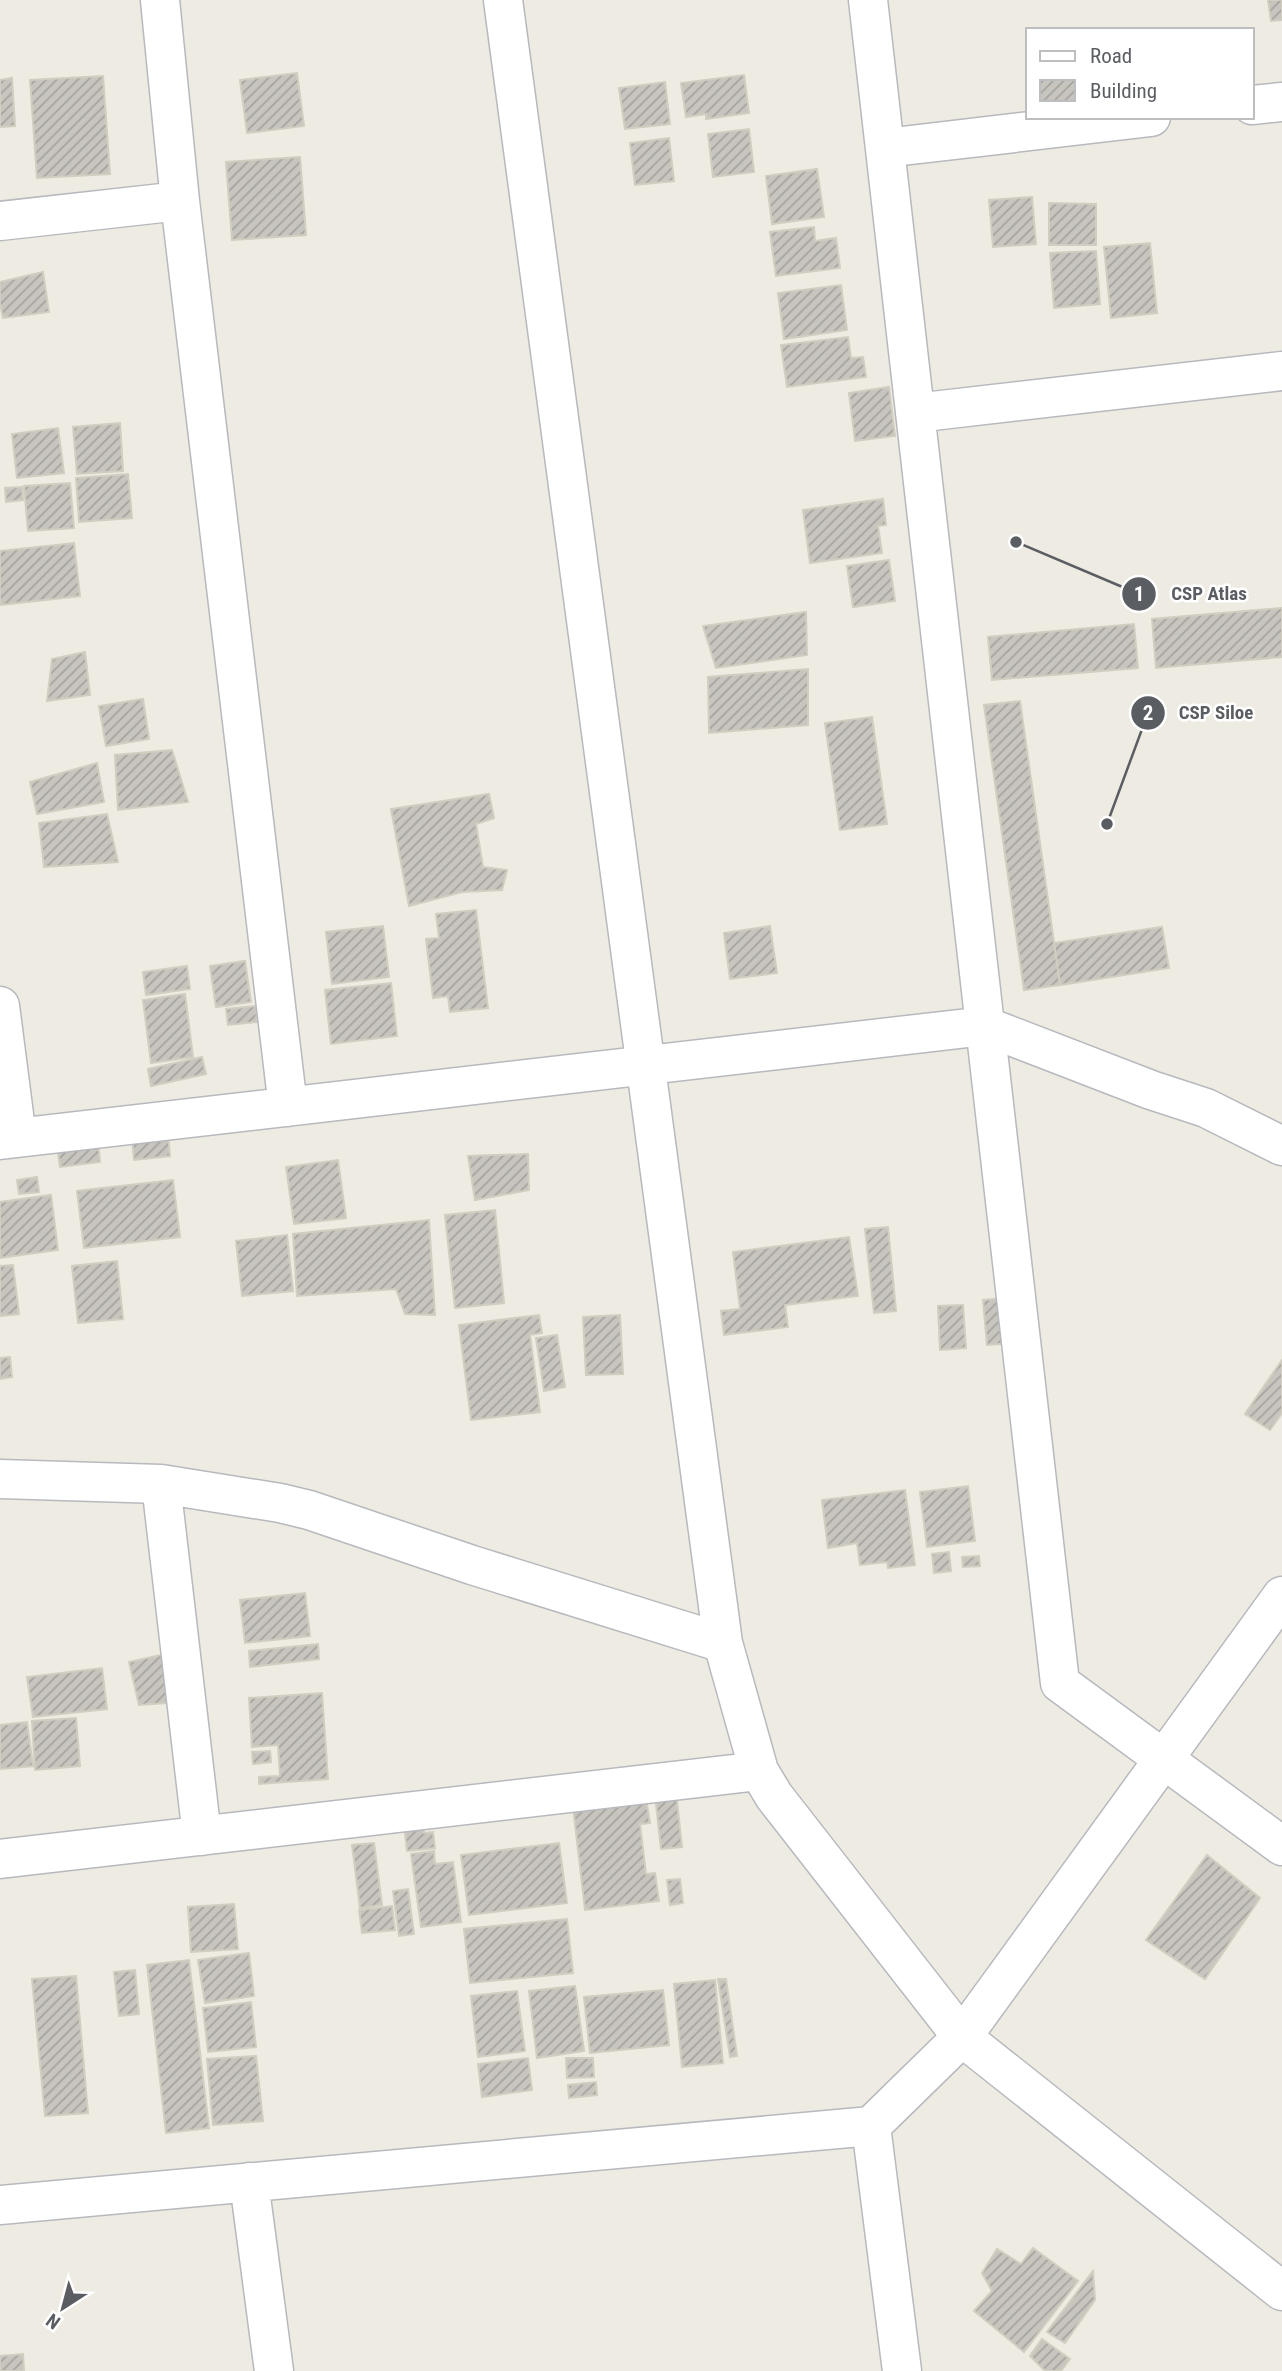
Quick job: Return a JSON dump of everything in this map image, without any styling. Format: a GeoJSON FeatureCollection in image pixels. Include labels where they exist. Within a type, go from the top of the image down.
{"type":"FeatureCollection","features":[{"type":"Feature","properties":{"kind":"street"},"geometry":{"type":"LineString","coordinates":[[160,0],[180,201],[288,1107]]}},
{"type":"Feature","properties":{"kind":"street"},"geometry":{"type":"LineString","coordinates":[[503,0],[723,1643],[759,1771],[774,1796],[962,2037],[1282,2291]]}},
{"type":"Feature","properties":{"kind":"street"},"geometry":{"type":"LineString","coordinates":[[868,0],[1060,1683],[1282,1846]]}},
{"type":"Feature","properties":{"kind":"street"},"geometry":{"type":"LineString","coordinates":[[1254,105],[1282,102]]}},
{"type":"Feature","properties":{"kind":"street"},"geometry":{"type":"LineString","coordinates":[[885,148],[1134,119]]}},
{"type":"Feature","properties":{"kind":"street"},"geometry":{"type":"LineString","coordinates":[[0,222],[180,201]]}},
{"type":"Feature","properties":{"kind":"street"},"geometry":{"type":"LineString","coordinates":[[915,414],[1282,372]]}},
{"type":"Feature","properties":{"kind":"street"},"geometry":{"type":"LineString","coordinates":[[0,1006],[8,1139],[985,1026],[1151,1090],[1206,1108],[1282,1146]]}},
{"type":"Feature","properties":{"kind":"street"},"geometry":{"type":"LineString","coordinates":[[0,1479],[160,1484],[309,1510],[472,1565],[723,1643]]}},
{"type":"Feature","properties":{"kind":"street"},"geometry":{"type":"LineString","coordinates":[[160,1484],[202,1836]]}},
{"type":"Feature","properties":{"kind":"street"},"geometry":{"type":"LineString","coordinates":[[0,2205],[871,2126],[962,2037],[1282,1596]]}},
{"type":"Feature","properties":{"kind":"street"},"geometry":{"type":"LineString","coordinates":[[0,1859],[759,1771]]}},
{"type":"Feature","properties":{"kind":"street"},"geometry":{"type":"LineString","coordinates":[[871,2126],[902,2371]]}},
{"type":"Feature","properties":{"kind":"street"},"geometry":{"type":"LineString","coordinates":[[249,2182],[274,2371]]}},
{"type":"Feature","properties":{"kind":"building"},"geometry":{"type":"Polygon","coordinates":[[[1268,0],[1282,0],[1282,20],[1271,21],[1268,0]]]}},
{"type":"Feature","properties":{"kind":"building"},"geometry":{"type":"Polygon","coordinates":[[[297,73],[304,126],[247,133],[240,80],[297,73]]]}},
{"type":"Feature","properties":{"kind":"building"},"geometry":{"type":"Polygon","coordinates":[[[744,75],[749,113],[706,119],[706,114],[686,117],[681,83],[744,75]]]}},
{"type":"Feature","properties":{"kind":"building"},"geometry":{"type":"Polygon","coordinates":[[[103,76],[110,174],[37,178],[30,80],[103,76]]]}},
{"type":"Feature","properties":{"kind":"building"},"geometry":{"type":"Polygon","coordinates":[[[12,78],[15,126],[0,127],[0,80],[12,78]]]}},
{"type":"Feature","properties":{"kind":"building"},"geometry":{"type":"Polygon","coordinates":[[[665,82],[670,124],[625,129],[619,88],[665,82]]]}},
{"type":"Feature","properties":{"kind":"building"},"geometry":{"type":"Polygon","coordinates":[[[749,129],[754,172],[713,177],[708,134],[749,129]]]}},
{"type":"Feature","properties":{"kind":"building"},"geometry":{"type":"Polygon","coordinates":[[[669,138],[674,181],[635,185],[630,143],[669,138]]]}},
{"type":"Feature","properties":{"kind":"building"},"geometry":{"type":"Polygon","coordinates":[[[300,157],[306,235],[232,240],[226,162],[300,157]]]}},
{"type":"Feature","properties":{"kind":"building"},"geometry":{"type":"Polygon","coordinates":[[[817,169],[824,217],[772,224],[766,176],[817,169]]]}},
{"type":"Feature","properties":{"kind":"building"},"geometry":{"type":"Polygon","coordinates":[[[1032,197],[1036,244],[993,247],[989,200],[1032,197]]]}},
{"type":"Feature","properties":{"kind":"building"},"geometry":{"type":"Polygon","coordinates":[[[1049,203],[1096,204],[1096,245],[1049,245],[1049,203]]]}},
{"type":"Feature","properties":{"kind":"building"},"geometry":{"type":"Polygon","coordinates":[[[814,227],[815,241],[836,238],[840,268],[776,276],[770,232],[814,227]]]}},
{"type":"Feature","properties":{"kind":"building"},"geometry":{"type":"Polygon","coordinates":[[[1150,243],[1157,313],[1111,318],[1104,247],[1150,243]]]}},
{"type":"Feature","properties":{"kind":"building"},"geometry":{"type":"Polygon","coordinates":[[[1096,251],[1100,304],[1054,308],[1050,253],[1096,251]]]}},
{"type":"Feature","properties":{"kind":"building"},"geometry":{"type":"Polygon","coordinates":[[[43,272],[49,312],[3,318],[0,282],[43,272]]]}},
{"type":"Feature","properties":{"kind":"building"},"geometry":{"type":"Polygon","coordinates":[[[841,285],[847,330],[784,339],[778,293],[841,285]]]}},
{"type":"Feature","properties":{"kind":"building"},"geometry":{"type":"Polygon","coordinates":[[[848,337],[851,358],[863,357],[866,377],[787,387],[781,345],[848,337]]]}},
{"type":"Feature","properties":{"kind":"building"},"geometry":{"type":"Polygon","coordinates":[[[889,387],[895,436],[855,441],[849,393],[889,387]]]}},
{"type":"Feature","properties":{"kind":"building"},"geometry":{"type":"Polygon","coordinates":[[[120,423],[123,471],[77,474],[73,427],[120,423]]]}},
{"type":"Feature","properties":{"kind":"building"},"geometry":{"type":"Polygon","coordinates":[[[58,428],[64,473],[17,478],[12,434],[58,428]]]}},
{"type":"Feature","properties":{"kind":"building"},"geometry":{"type":"Polygon","coordinates":[[[128,474],[132,518],[79,522],[76,478],[128,474]]]}},
{"type":"Feature","properties":{"kind":"building"},"geometry":{"type":"Polygon","coordinates":[[[70,483],[74,528],[28,531],[24,486],[70,483]]]}},
{"type":"Feature","properties":{"kind":"building"},"geometry":{"type":"Polygon","coordinates":[[[22,487],[23,500],[6,502],[5,488],[22,487]]]}},
{"type":"Feature","properties":{"kind":"building"},"geometry":{"type":"Polygon","coordinates":[[[883,499],[886,525],[878,526],[882,553],[810,563],[803,510],[883,499]]]}},
{"type":"Feature","properties":{"kind":"building"},"geometry":{"type":"Polygon","coordinates":[[[74,543],[80,596],[0,605],[0,551],[74,543]]]}},
{"type":"Feature","properties":{"kind":"building"},"geometry":{"type":"Polygon","coordinates":[[[889,560],[895,601],[853,607],[847,566],[889,560]]]}},
{"type":"Feature","properties":{"kind":"building"},"geometry":{"type":"Polygon","coordinates":[[[1282,608],[1282,657],[1156,668],[1152,619],[1282,608]]]}},
{"type":"Feature","properties":{"kind":"building"},"geometry":{"type":"Polygon","coordinates":[[[806,612],[807,655],[716,668],[703,626],[806,612]]]}},
{"type":"Feature","properties":{"kind":"building"},"geometry":{"type":"Polygon","coordinates":[[[1134,624],[1138,668],[992,680],[988,637],[1134,624]]]}},
{"type":"Feature","properties":{"kind":"building"},"geometry":{"type":"Polygon","coordinates":[[[85,652],[90,695],[47,701],[52,659],[85,652]]]}},
{"type":"Feature","properties":{"kind":"building"},"geometry":{"type":"Polygon","coordinates":[[[808,669],[808,725],[709,733],[708,677],[808,669]]]}},
{"type":"Feature","properties":{"kind":"building"},"geometry":{"type":"Polygon","coordinates":[[[143,699],[149,739],[106,746],[99,706],[143,699]]]}},
{"type":"Feature","properties":{"kind":"building"},"geometry":{"type":"Polygon","coordinates":[[[1020,701],[1060,985],[1024,990],[984,705],[1020,701]]]}},
{"type":"Feature","properties":{"kind":"building"},"geometry":{"type":"Polygon","coordinates":[[[872,717],[887,824],[840,830],[825,723],[872,717]]]}},
{"type":"Feature","properties":{"kind":"building"},"geometry":{"type":"Polygon","coordinates":[[[172,750],[188,802],[118,810],[115,755],[172,750]]]}},
{"type":"Feature","properties":{"kind":"building"},"geometry":{"type":"Polygon","coordinates":[[[97,763],[104,802],[37,814],[30,782],[97,763]]]}},
{"type":"Feature","properties":{"kind":"building"},"geometry":{"type":"Polygon","coordinates":[[[489,794],[494,818],[476,824],[483,867],[507,870],[502,890],[462,892],[409,906],[391,809],[489,794]]]}},
{"type":"Feature","properties":{"kind":"building"},"geometry":{"type":"Polygon","coordinates":[[[107,814],[118,862],[44,867],[39,823],[107,814]]]}},
{"type":"Feature","properties":{"kind":"building"},"geometry":{"type":"Polygon","coordinates":[[[476,910],[488,1008],[450,1012],[448,996],[433,998],[426,939],[439,938],[436,914],[476,910]]]}},
{"type":"Feature","properties":{"kind":"building"},"geometry":{"type":"Polygon","coordinates":[[[383,926],[389,977],[332,984],[326,932],[383,926]]]}},
{"type":"Feature","properties":{"kind":"building"},"geometry":{"type":"Polygon","coordinates":[[[770,926],[777,973],[730,979],[724,933],[770,926]]]}},
{"type":"Feature","properties":{"kind":"building"},"geometry":{"type":"Polygon","coordinates":[[[1162,927],[1169,968],[1060,985],[1054,943],[1162,927]]]}},
{"type":"Feature","properties":{"kind":"building"},"geometry":{"type":"Polygon","coordinates":[[[245,961],[251,1002],[216,1007],[210,966],[245,961]]]}},
{"type":"Feature","properties":{"kind":"building"},"geometry":{"type":"Polygon","coordinates":[[[187,966],[190,989],[146,995],[143,972],[187,966]]]}},
{"type":"Feature","properties":{"kind":"building"},"geometry":{"type":"Polygon","coordinates":[[[391,983],[397,1036],[331,1044],[325,990],[391,983]]]}},
{"type":"Feature","properties":{"kind":"building"},"geometry":{"type":"Polygon","coordinates":[[[185,994],[193,1057],[151,1063],[143,1000],[185,994]]]}},
{"type":"Feature","properties":{"kind":"building"},"geometry":{"type":"Polygon","coordinates":[[[256,1006],[257,1022],[228,1025],[226,1009],[256,1006]]]}},
{"type":"Feature","properties":{"kind":"building"},"geometry":{"type":"Polygon","coordinates":[[[202,1057],[206,1074],[151,1086],[148,1069],[202,1057]]]}},
{"type":"Feature","properties":{"kind":"building"},"geometry":{"type":"Polygon","coordinates":[[[168,1134],[170,1156],[134,1160],[132,1138],[168,1134]]]}},
{"type":"Feature","properties":{"kind":"building"},"geometry":{"type":"Polygon","coordinates":[[[98,1141],[100,1162],[60,1167],[57,1146],[98,1141]]]}},
{"type":"Feature","properties":{"kind":"building"},"geometry":{"type":"Polygon","coordinates":[[[528,1154],[529,1190],[475,1200],[468,1156],[528,1154]]]}},
{"type":"Feature","properties":{"kind":"building"},"geometry":{"type":"Polygon","coordinates":[[[338,1160],[346,1218],[294,1224],[286,1167],[338,1160]]]}},
{"type":"Feature","properties":{"kind":"building"},"geometry":{"type":"Polygon","coordinates":[[[37,1177],[39,1192],[19,1194],[17,1180],[37,1177]]]}},
{"type":"Feature","properties":{"kind":"building"},"geometry":{"type":"Polygon","coordinates":[[[173,1180],[180,1237],[84,1248],[77,1191],[173,1180]]]}},
{"type":"Feature","properties":{"kind":"building"},"geometry":{"type":"Polygon","coordinates":[[[51,1195],[58,1250],[0,1258],[0,1202],[51,1195]]]}},
{"type":"Feature","properties":{"kind":"building"},"geometry":{"type":"Polygon","coordinates":[[[495,1210],[504,1303],[455,1308],[445,1215],[495,1210]]]}},
{"type":"Feature","properties":{"kind":"building"},"geometry":{"type":"Polygon","coordinates":[[[429,1220],[435,1315],[405,1314],[396,1289],[297,1296],[293,1234],[429,1220]]]}},
{"type":"Feature","properties":{"kind":"building"},"geometry":{"type":"Polygon","coordinates":[[[888,1227],[896,1311],[874,1313],[865,1229],[888,1227]]]}},
{"type":"Feature","properties":{"kind":"building"},"geometry":{"type":"Polygon","coordinates":[[[287,1235],[293,1291],[242,1296],[236,1241],[287,1235]]]}},
{"type":"Feature","properties":{"kind":"building"},"geometry":{"type":"Polygon","coordinates":[[[849,1237],[858,1296],[785,1305],[788,1327],[724,1335],[721,1311],[740,1309],[733,1252],[849,1237]]]}},
{"type":"Feature","properties":{"kind":"building"},"geometry":{"type":"Polygon","coordinates":[[[117,1261],[123,1319],[78,1323],[72,1266],[117,1261]]]}},
{"type":"Feature","properties":{"kind":"building"},"geometry":{"type":"Polygon","coordinates":[[[13,1265],[19,1314],[0,1316],[0,1266],[13,1265]]]}},
{"type":"Feature","properties":{"kind":"building"},"geometry":{"type":"Polygon","coordinates":[[[1008,1298],[1013,1343],[987,1345],[983,1300],[1008,1298]]]}},
{"type":"Feature","properties":{"kind":"building"},"geometry":{"type":"Polygon","coordinates":[[[963,1305],[966,1348],[940,1350],[938,1306],[963,1305]]]}},
{"type":"Feature","properties":{"kind":"building"},"geometry":{"type":"Polygon","coordinates":[[[539,1315],[542,1333],[530,1335],[540,1412],[471,1420],[459,1325],[539,1315]]]}},
{"type":"Feature","properties":{"kind":"building"},"geometry":{"type":"Polygon","coordinates":[[[620,1315],[623,1374],[586,1375],[583,1317],[620,1315]]]}},
{"type":"Feature","properties":{"kind":"building"},"geometry":{"type":"Polygon","coordinates":[[[557,1335],[565,1387],[544,1391],[536,1338],[557,1335]]]}},
{"type":"Feature","properties":{"kind":"building"},"geometry":{"type":"Polygon","coordinates":[[[10,1357],[12,1377],[0,1379],[0,1358],[10,1357]]]}},
{"type":"Feature","properties":{"kind":"building"},"geometry":{"type":"Polygon","coordinates":[[[1282,1360],[1282,1413],[1270,1430],[1245,1414],[1282,1360]]]}},
{"type":"Feature","properties":{"kind":"building"},"geometry":{"type":"Polygon","coordinates":[[[968,1486],[975,1541],[927,1547],[920,1492],[968,1486]]]}},
{"type":"Feature","properties":{"kind":"building"},"geometry":{"type":"Polygon","coordinates":[[[905,1490],[915,1565],[888,1568],[887,1562],[860,1565],[857,1543],[828,1548],[822,1500],[905,1490]]]}},
{"type":"Feature","properties":{"kind":"building"},"geometry":{"type":"Polygon","coordinates":[[[949,1552],[951,1571],[934,1573],[932,1554],[949,1552]]]}},
{"type":"Feature","properties":{"kind":"building"},"geometry":{"type":"Polygon","coordinates":[[[979,1556],[980,1566],[963,1567],[962,1557],[979,1556]]]}},
{"type":"Feature","properties":{"kind":"building"},"geometry":{"type":"Polygon","coordinates":[[[305,1593],[310,1636],[245,1643],[240,1600],[305,1593]]]}},
{"type":"Feature","properties":{"kind":"building"},"geometry":{"type":"Polygon","coordinates":[[[318,1644],[319,1659],[250,1667],[249,1651],[318,1644]]]}},
{"type":"Feature","properties":{"kind":"building"},"geometry":{"type":"Polygon","coordinates":[[[170,1653],[180,1702],[139,1705],[129,1662],[170,1653]]]}},
{"type":"Feature","properties":{"kind":"building"},"geometry":{"type":"Polygon","coordinates":[[[102,1668],[107,1709],[33,1717],[27,1677],[102,1668]]]}},
{"type":"Feature","properties":{"kind":"building"},"geometry":{"type":"Polygon","coordinates":[[[322,1693],[328,1779],[259,1784],[259,1777],[280,1776],[278,1745],[252,1747],[249,1698],[322,1693]]]}},
{"type":"Feature","properties":{"kind":"building"},"geometry":{"type":"Polygon","coordinates":[[[76,1718],[80,1766],[35,1770],[32,1721],[76,1718]]]}},
{"type":"Feature","properties":{"kind":"building"},"geometry":{"type":"Polygon","coordinates":[[[27,1722],[33,1766],[0,1769],[0,1725],[27,1722]]]}},
{"type":"Feature","properties":{"kind":"building"},"geometry":{"type":"Polygon","coordinates":[[[270,1751],[271,1762],[253,1764],[252,1752],[270,1751]]]}},
{"type":"Feature","properties":{"kind":"building"},"geometry":{"type":"Polygon","coordinates":[[[676,1792],[682,1847],[661,1849],[655,1795],[676,1792]]]}},
{"type":"Feature","properties":{"kind":"building"},"geometry":{"type":"Polygon","coordinates":[[[646,1799],[650,1823],[640,1824],[646,1874],[655,1873],[659,1901],[585,1910],[573,1807],[646,1799]]]}},
{"type":"Feature","properties":{"kind":"building"},"geometry":{"type":"Polygon","coordinates":[[[423,1822],[424,1833],[433,1832],[435,1848],[407,1851],[404,1824],[423,1822]]]}},
{"type":"Feature","properties":{"kind":"building"},"geometry":{"type":"Polygon","coordinates":[[[374,1843],[382,1905],[360,1908],[352,1845],[374,1843]]]}},
{"type":"Feature","properties":{"kind":"building"},"geometry":{"type":"Polygon","coordinates":[[[559,1843],[567,1903],[469,1915],[461,1855],[559,1843]]]}},
{"type":"Feature","properties":{"kind":"building"},"geometry":{"type":"Polygon","coordinates":[[[434,1851],[435,1864],[453,1862],[461,1922],[421,1927],[411,1854],[434,1851]]]}},
{"type":"Feature","properties":{"kind":"building"},"geometry":{"type":"Polygon","coordinates":[[[1207,1855],[1260,1898],[1205,1979],[1146,1940],[1207,1855]]]}},
{"type":"Feature","properties":{"kind":"building"},"geometry":{"type":"Polygon","coordinates":[[[680,1879],[683,1903],[670,1905],[667,1880],[680,1879]]]}},
{"type":"Feature","properties":{"kind":"building"},"geometry":{"type":"Polygon","coordinates":[[[408,1889],[414,1934],[399,1936],[393,1891],[408,1889]]]}},
{"type":"Feature","properties":{"kind":"building"},"geometry":{"type":"Polygon","coordinates":[[[234,1904],[238,1949],[191,1952],[188,1907],[234,1904]]]}},
{"type":"Feature","properties":{"kind":"building"},"geometry":{"type":"Polygon","coordinates":[[[392,1906],[395,1930],[362,1933],[359,1910],[392,1906]]]}},
{"type":"Feature","properties":{"kind":"building"},"geometry":{"type":"Polygon","coordinates":[[[567,1919],[573,1973],[470,1983],[464,1929],[567,1919]]]}},
{"type":"Feature","properties":{"kind":"building"},"geometry":{"type":"Polygon","coordinates":[[[249,1953],[254,1996],[205,2003],[198,1960],[249,1953]]]}},
{"type":"Feature","properties":{"kind":"building"},"geometry":{"type":"Polygon","coordinates":[[[189,1960],[209,2128],[166,2133],[147,1965],[189,1960]]]}},
{"type":"Feature","properties":{"kind":"building"},"geometry":{"type":"Polygon","coordinates":[[[135,1970],[139,2014],[119,2016],[114,1972],[135,1970]]]}},
{"type":"Feature","properties":{"kind":"building"},"geometry":{"type":"Polygon","coordinates":[[[76,1976],[88,2113],[45,2116],[32,1979],[76,1976]]]}},
{"type":"Feature","properties":{"kind":"building"},"geometry":{"type":"Polygon","coordinates":[[[718,1979],[726,1979],[737,2056],[730,2057],[718,1979]]]}},
{"type":"Feature","properties":{"kind":"building"},"geometry":{"type":"Polygon","coordinates":[[[715,1980],[723,2063],[682,2067],[674,1984],[715,1980]]]}},
{"type":"Feature","properties":{"kind":"building"},"geometry":{"type":"Polygon","coordinates":[[[575,1986],[584,2051],[537,2058],[529,1991],[575,1986]]]}},
{"type":"Feature","properties":{"kind":"building"},"geometry":{"type":"Polygon","coordinates":[[[663,1990],[669,2045],[590,2053],[584,1997],[663,1990]]]}},
{"type":"Feature","properties":{"kind":"building"},"geometry":{"type":"Polygon","coordinates":[[[517,1991],[525,2051],[478,2057],[471,1996],[517,1991]]]}},
{"type":"Feature","properties":{"kind":"building"},"geometry":{"type":"Polygon","coordinates":[[[251,2002],[256,2047],[208,2052],[203,2008],[251,2002]]]}},
{"type":"Feature","properties":{"kind":"building"},"geometry":{"type":"Polygon","coordinates":[[[256,2056],[263,2121],[213,2125],[207,2059],[256,2056]]]}},
{"type":"Feature","properties":{"kind":"building"},"geometry":{"type":"Polygon","coordinates":[[[528,2058],[532,2090],[482,2097],[478,2064],[528,2058]]]}},
{"type":"Feature","properties":{"kind":"building"},"geometry":{"type":"Polygon","coordinates":[[[566,2058],[593,2058],[594,2077],[567,2078],[566,2058]]]}},
{"type":"Feature","properties":{"kind":"building"},"geometry":{"type":"Polygon","coordinates":[[[596,2082],[597,2095],[569,2098],[568,2085],[596,2082]]]}},
{"type":"Feature","properties":{"kind":"building"},"geometry":{"type":"Polygon","coordinates":[[[1033,2248],[1078,2281],[1024,2352],[974,2311],[992,2291],[982,2273],[997,2249],[1021,2264],[1033,2248]]]}},
{"type":"Feature","properties":{"kind":"building"},"geometry":{"type":"Polygon","coordinates":[[[1093,2271],[1095,2300],[1065,2343],[1047,2332],[1093,2271]]]}},
{"type":"Feature","properties":{"kind":"building"},"geometry":{"type":"Polygon","coordinates":[[[1042,2339],[1070,2359],[1061,2371],[1045,2371],[1030,2356],[1042,2339]]]}},
{"type":"Feature","properties":{"kind":"building"},"geometry":{"type":"Polygon","coordinates":[[[23,2354],[24,2371],[0,2371],[0,2356],[23,2354]]]}},
{"type":"Feature","properties":{"kind":"place","name":"CSP Atlas"},"geometry":{"type":"Point","coordinates":[1016,542]}},
{"type":"Feature","properties":{"kind":"place","name":"CSP Siloe"},"geometry":{"type":"Point","coordinates":[1107,824]}}]}
